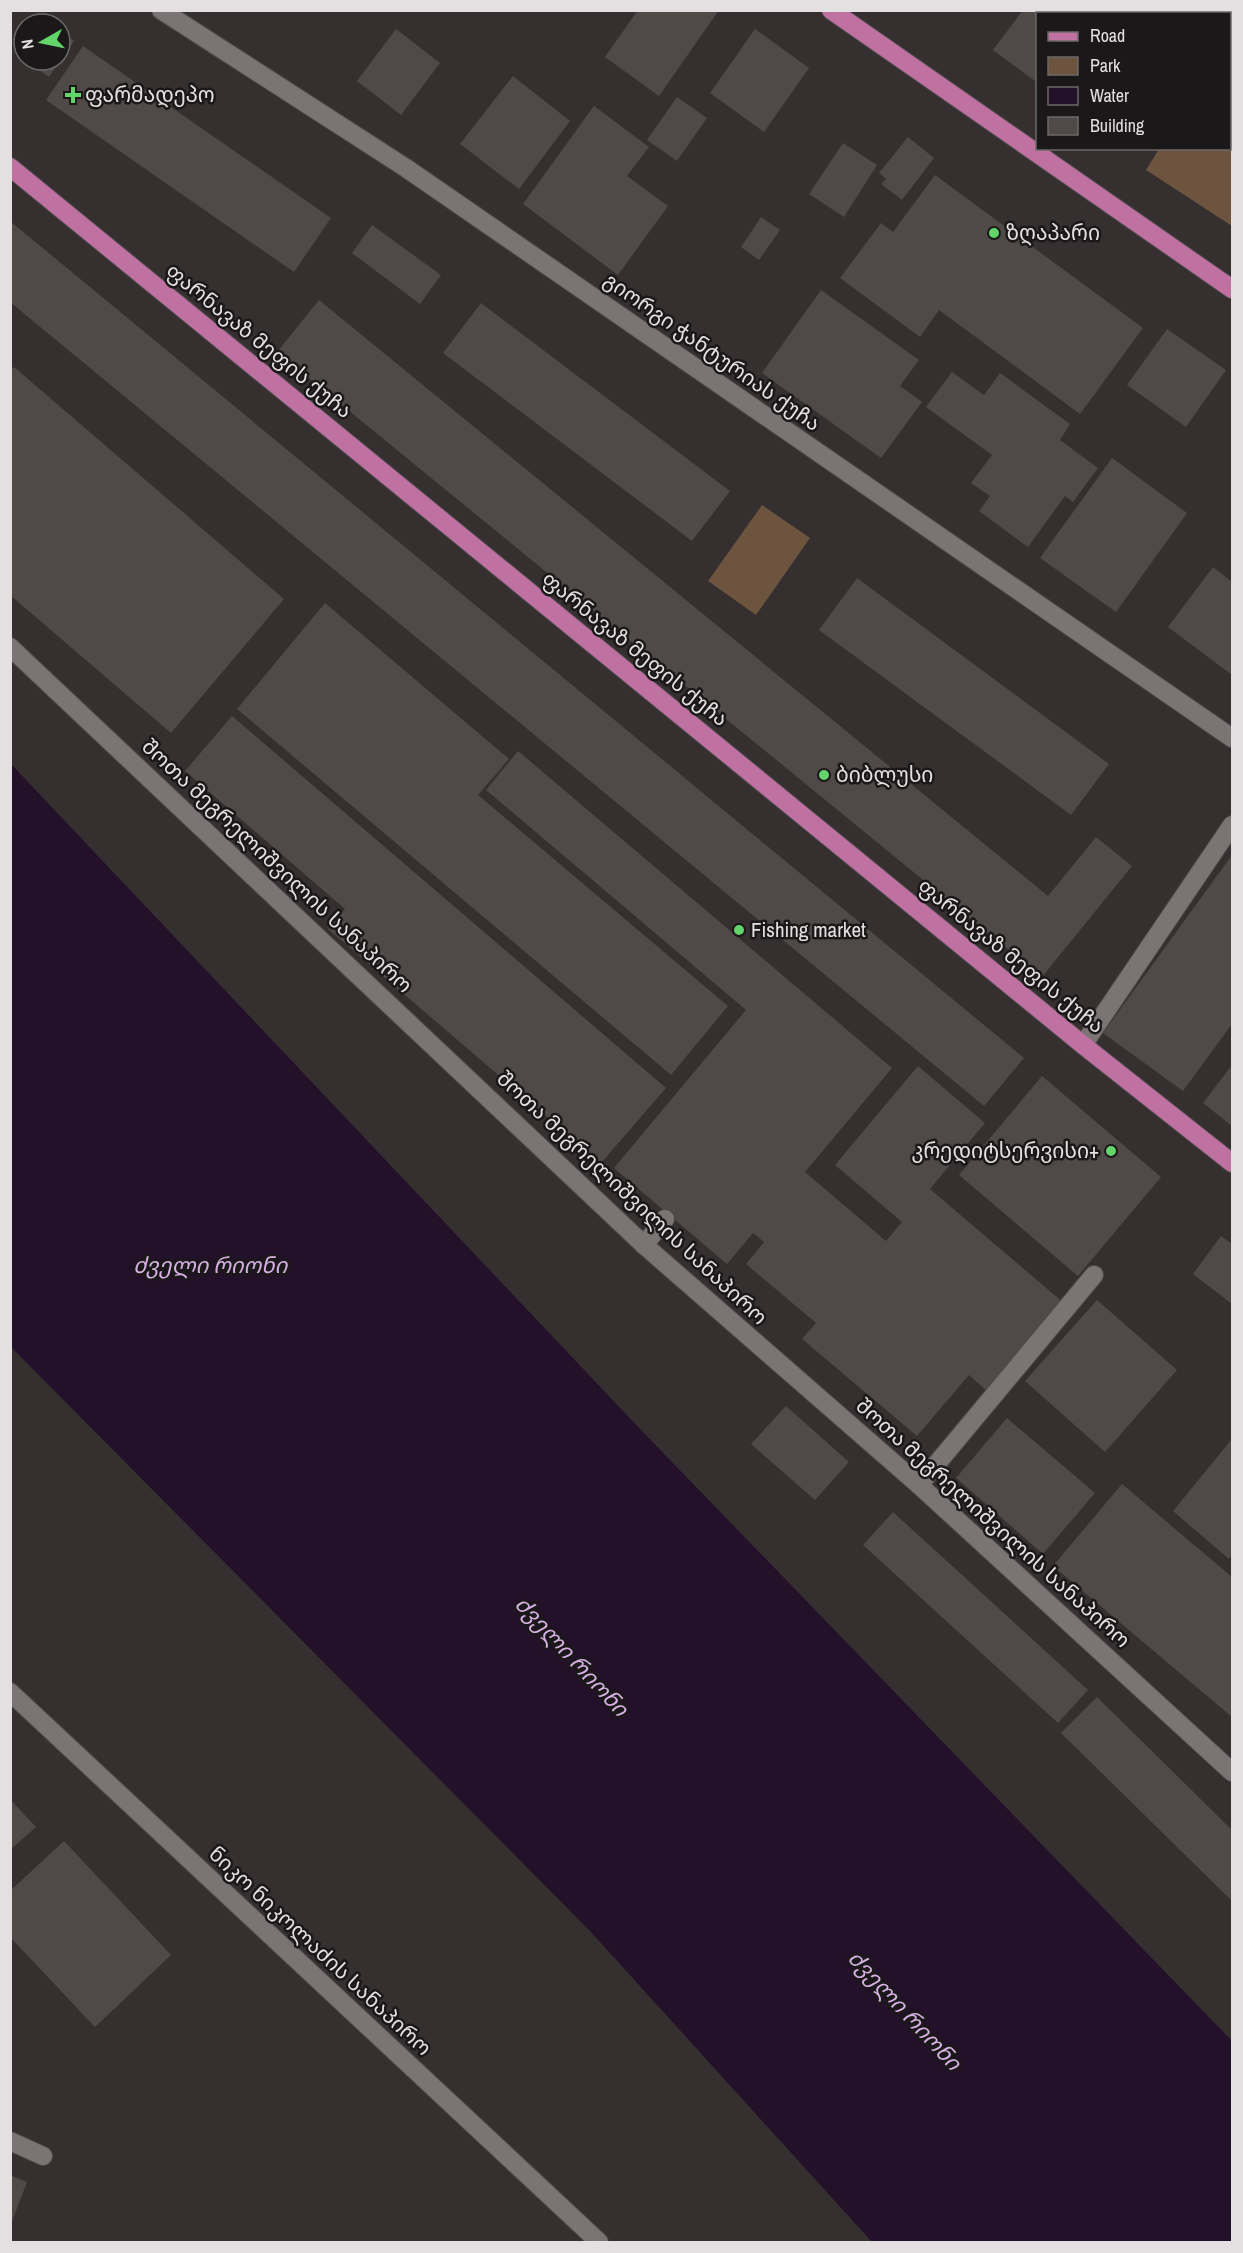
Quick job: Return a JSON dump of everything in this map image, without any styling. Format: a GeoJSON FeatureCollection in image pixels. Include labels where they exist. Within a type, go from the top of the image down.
{"type":"FeatureCollection","features":[{"type":"Feature","properties":{"kind":"main road"},"geometry":{"type":"LineString","coordinates":[[831,10],[1233,289]]}},
{"type":"Feature","properties":{"kind":"main road","name":"ფარნავაზ მეფის ქუჩა"},"geometry":{"type":"LineString","coordinates":[[10,167],[1083,1045],[1233,1163]]}},
{"type":"Feature","properties":{"kind":"street","name":"გიორგი ჭანტურიას ქუჩა"},"geometry":{"type":"LineString","coordinates":[[160,10],[406,168],[1233,738]]}},
{"type":"Feature","properties":{"kind":"street","name":"შოთა მეგრელიშვილის სანაპირო"},"geometry":{"type":"LineString","coordinates":[[10,647],[644,1245],[920,1485],[1233,1772]]}},
{"type":"Feature","properties":{"kind":"street"},"geometry":{"type":"LineString","coordinates":[[1083,1045],[1233,825]]}},
{"type":"Feature","properties":{"kind":"street"},"geometry":{"type":"LineString","coordinates":[[644,1245],[665,1219]]}},
{"type":"Feature","properties":{"kind":"street"},"geometry":{"type":"LineString","coordinates":[[920,1485],[1094,1275]]}},
{"type":"Feature","properties":{"kind":"street","name":"ნიკო ნიკოლაძის სანაპირო"},"geometry":{"type":"LineString","coordinates":[[10,1692],[599,2242]]}},
{"type":"Feature","properties":{"kind":"street"},"geometry":{"type":"LineString","coordinates":[[10,2140],[43,2156]]}},
{"type":"Feature","properties":{"kind":"green space"},"geometry":{"type":"Polygon","coordinates":[[[1203,10],[1232,11],[1232,103],[1231,12],[1201,12],[1203,10]]]}},
{"type":"Feature","properties":{"kind":"green space"},"geometry":{"type":"Polygon","coordinates":[[[1232,113],[1232,226],[1146,170],[1158,150],[1231,150],[1232,113]]]}},
{"type":"Feature","properties":{"kind":"green space"},"geometry":{"type":"Polygon","coordinates":[[[762,505],[810,538],[756,615],[708,581],[762,505]]]}},
{"type":"Feature","properties":{"kind":"water","name":"ძველი რიონი"},"geometry":{"type":"Polygon","coordinates":[[[10,763],[640,1429],[1232,2041],[1232,2242],[872,2242],[590,1931],[11,1347],[10,763]]]}},
{"type":"Feature","properties":{"kind":"building"},"geometry":{"type":"Polygon","coordinates":[[[638,10],[719,10],[659,96],[605,57],[638,10]]]}},
{"type":"Feature","properties":{"kind":"building"},"geometry":{"type":"Polygon","coordinates":[[[1023,10],[1088,10],[1087,12],[1036,12],[1035,81],[993,50],[1023,10]]]}},
{"type":"Feature","properties":{"kind":"building"},"geometry":{"type":"Polygon","coordinates":[[[396,29],[440,63],[401,115],[357,81],[396,29]]]}},
{"type":"Feature","properties":{"kind":"building"},"geometry":{"type":"Polygon","coordinates":[[[755,29],[809,68],[764,132],[710,93],[755,29]]]}},
{"type":"Feature","properties":{"kind":"building"},"geometry":{"type":"Polygon","coordinates":[[[83,46],[331,218],[294,272],[46,100],[65,72],[72,72],[72,62],[83,46]]]}},
{"type":"Feature","properties":{"kind":"building"},"geometry":{"type":"Polygon","coordinates":[[[42,72],[52,72],[49,77],[42,72]]]}},
{"type":"Feature","properties":{"kind":"building"},"geometry":{"type":"Polygon","coordinates":[[[513,76],[570,121],[519,189],[460,144],[513,76]]]}},
{"type":"Feature","properties":{"kind":"building"},"geometry":{"type":"Polygon","coordinates":[[[677,97],[707,118],[677,161],[647,140],[677,97]]]}},
{"type":"Feature","properties":{"kind":"building"},"geometry":{"type":"Polygon","coordinates":[[[594,106],[649,147],[627,176],[668,206],[618,275],[523,204],[594,106]]]}},
{"type":"Feature","properties":{"kind":"building"},"geometry":{"type":"Polygon","coordinates":[[[908,137],[934,158],[902,200],[881,184],[886,179],[879,173],[908,137]]]}},
{"type":"Feature","properties":{"kind":"building"},"geometry":{"type":"Polygon","coordinates":[[[843,143],[877,165],[844,217],[809,194],[843,143]]]}},
{"type":"Feature","properties":{"kind":"building"},"geometry":{"type":"Polygon","coordinates":[[[935,175],[1143,328],[1080,414],[939,310],[920,337],[840,278],[881,223],[893,232],[935,175]]]}},
{"type":"Feature","properties":{"kind":"building"},"geometry":{"type":"Polygon","coordinates":[[[761,217],[780,230],[759,260],[741,247],[761,217]]]}},
{"type":"Feature","properties":{"kind":"building"},"geometry":{"type":"Polygon","coordinates":[[[10,221],[1024,1058],[984,1106],[10,302],[10,221]]]}},
{"type":"Feature","properties":{"kind":"building"},"geometry":{"type":"Polygon","coordinates":[[[372,225],[441,275],[420,304],[352,253],[372,225]]]}},
{"type":"Feature","properties":{"kind":"building"},"geometry":{"type":"Polygon","coordinates":[[[821,290],[919,360],[900,386],[922,402],[881,458],[762,373],[821,290]]]}},
{"type":"Feature","properties":{"kind":"building"},"geometry":{"type":"Polygon","coordinates":[[[319,300],[1048,896],[1096,837],[1132,866],[1042,977],[277,352],[319,300]]]}},
{"type":"Feature","properties":{"kind":"building"},"geometry":{"type":"Polygon","coordinates":[[[481,303],[730,491],[692,541],[443,353],[481,303]]]}},
{"type":"Feature","properties":{"kind":"building"},"geometry":{"type":"Polygon","coordinates":[[[1167,329],[1226,370],[1186,427],[1127,385],[1167,329]]]}},
{"type":"Feature","properties":{"kind":"building"},"geometry":{"type":"Polygon","coordinates":[[[14,367],[284,599],[171,733],[10,595],[10,371],[14,367]]]}},
{"type":"Feature","properties":{"kind":"building"},"geometry":{"type":"Polygon","coordinates":[[[952,372],[984,395],[1000,373],[1070,424],[1060,440],[1098,468],[1073,502],[1065,496],[1028,547],[979,511],[990,496],[971,483],[992,455],[926,407],[952,372]]]}},
{"type":"Feature","properties":{"kind":"building"},"geometry":{"type":"Polygon","coordinates":[[[1112,458],[1187,513],[1116,612],[1040,558],[1112,458]]]}},
{"type":"Feature","properties":{"kind":"building"},"geometry":{"type":"Polygon","coordinates":[[[1213,567],[1232,582],[1232,675],[1168,627],[1213,567]]]}},
{"type":"Feature","properties":{"kind":"building"},"geometry":{"type":"Polygon","coordinates":[[[857,578],[1109,764],[1071,815],[819,630],[857,578]]]}},
{"type":"Feature","properties":{"kind":"building"},"geometry":{"type":"Polygon","coordinates":[[[325,603],[509,759],[478,795],[728,1006],[671,1075],[237,709],[325,603]]]}},
{"type":"Feature","properties":{"kind":"building"},"geometry":{"type":"Polygon","coordinates":[[[232,716],[666,1088],[601,1163],[328,929],[345,909],[185,771],[232,716]]]}},
{"type":"Feature","properties":{"kind":"building"},"geometry":{"type":"Polygon","coordinates":[[[518,751],[892,1068],[805,1172],[886,1241],[902,1222],[835,1165],[918,1066],[985,1123],[930,1189],[1065,1304],[990,1394],[969,1375],[917,1436],[802,1339],[816,1323],[746,1264],[764,1242],[753,1233],[727,1264],[614,1168],[746,1010],[486,790],[518,751]]]}},
{"type":"Feature","properties":{"kind":"building"},"geometry":{"type":"Polygon","coordinates":[[[1232,855],[1232,1024],[1183,1091],[1103,1033],[1232,855]]]}},
{"type":"Feature","properties":{"kind":"building"},"geometry":{"type":"Polygon","coordinates":[[[1232,1065],[1232,1126],[1203,1103],[1232,1065]]]}},
{"type":"Feature","properties":{"kind":"building"},"geometry":{"type":"Polygon","coordinates":[[[1042,1076],[1161,1177],[1078,1276],[959,1175],[1042,1076]]]}},
{"type":"Feature","properties":{"kind":"building"},"geometry":{"type":"Polygon","coordinates":[[[1221,1236],[1232,1244],[1232,1304],[1193,1274],[1221,1236]]]}},
{"type":"Feature","properties":{"kind":"building"},"geometry":{"type":"Polygon","coordinates":[[[1097,1300],[1177,1370],[1105,1452],[1025,1381],[1097,1300]]]}},
{"type":"Feature","properties":{"kind":"building"},"geometry":{"type":"Polygon","coordinates":[[[786,1406],[849,1462],[815,1500],[751,1444],[786,1406]]]}},
{"type":"Feature","properties":{"kind":"building"},"geometry":{"type":"Polygon","coordinates":[[[1007,1418],[1095,1493],[1043,1554],[956,1478],[1007,1418]]]}},
{"type":"Feature","properties":{"kind":"building"},"geometry":{"type":"Polygon","coordinates":[[[1232,1439],[1232,1554],[1229,1559],[1173,1511],[1232,1439]]]}},
{"type":"Feature","properties":{"kind":"building"},"geometry":{"type":"Polygon","coordinates":[[[1122,1484],[1232,1577],[1232,1717],[1053,1566],[1122,1484]]]}},
{"type":"Feature","properties":{"kind":"building"},"geometry":{"type":"Polygon","coordinates":[[[893,1512],[1088,1690],[1058,1723],[863,1545],[893,1512]]]}},
{"type":"Feature","properties":{"kind":"building"},"geometry":{"type":"Polygon","coordinates":[[[1097,1697],[1232,1830],[1232,1901],[1061,1733],[1097,1697]]]}},
{"type":"Feature","properties":{"kind":"building"},"geometry":{"type":"Polygon","coordinates":[[[10,1799],[36,1827],[10,1850],[10,1799]]]}},
{"type":"Feature","properties":{"kind":"building"},"geometry":{"type":"Polygon","coordinates":[[[64,1841],[171,1955],[95,2027],[10,1937],[10,1891],[64,1841]]]}},
{"type":"Feature","properties":{"kind":"building"},"geometry":{"type":"Polygon","coordinates":[[[10,2175],[27,2182],[11,2224],[10,2224],[10,2175]]]}},
{"type":"Feature","properties":{"kind":"place","name":"ფარმადეპო"},"geometry":{"type":"Point","coordinates":[73,95]}},
{"type":"Feature","properties":{"kind":"place","name":"ზღაპარი"},"geometry":{"type":"Point","coordinates":[994,233]}},
{"type":"Feature","properties":{"kind":"place","name":"ბიბლუსი"},"geometry":{"type":"Point","coordinates":[824,775]}},
{"type":"Feature","properties":{"kind":"place","name":"Fishing market"},"geometry":{"type":"Point","coordinates":[739,930]}},
{"type":"Feature","properties":{"kind":"place","name":"კრედიტსერვისი+"},"geometry":{"type":"Point","coordinates":[1111,1151]}}]}
